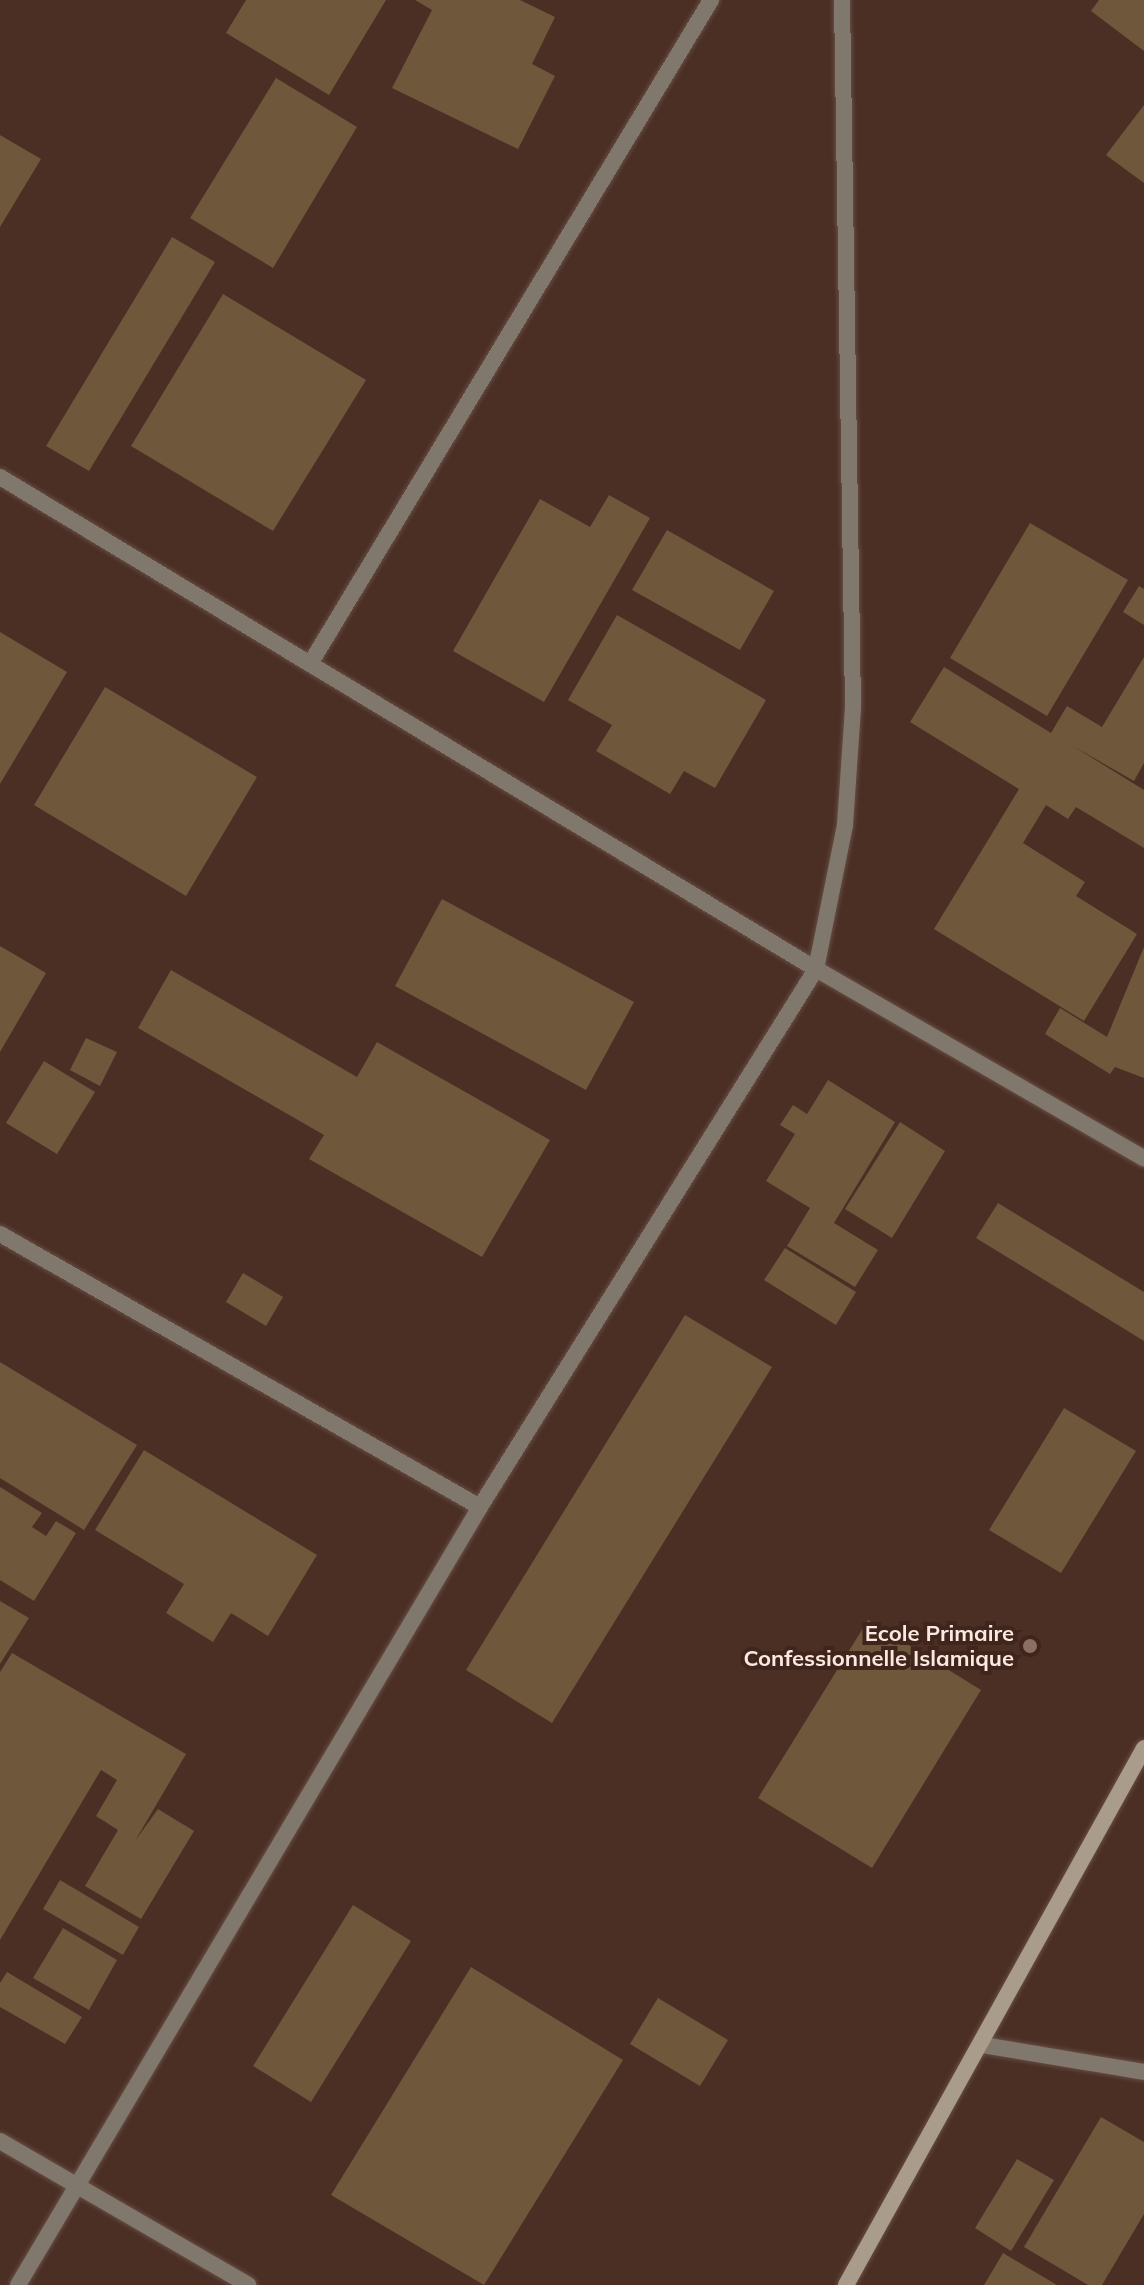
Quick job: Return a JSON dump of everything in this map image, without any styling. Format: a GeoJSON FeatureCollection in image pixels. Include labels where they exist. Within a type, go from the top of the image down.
{"type":"FeatureCollection","features":[{"type":"Feature","properties":{"kind":"street"},"geometry":{"type":"LineString","coordinates":[[310,664],[711,0]]}},
{"type":"Feature","properties":{"kind":"street"},"geometry":{"type":"LineString","coordinates":[[18,2285],[480,1507],[816,969],[845,825],[853,708],[842,0]]}},
{"type":"Feature","properties":{"kind":"street"},"geometry":{"type":"LineString","coordinates":[[0,477],[816,969],[1144,1158]]}},
{"type":"Feature","properties":{"kind":"street"},"geometry":{"type":"LineString","coordinates":[[0,1234],[480,1507]]}},
{"type":"Feature","properties":{"kind":"street"},"geometry":{"type":"LineString","coordinates":[[846,2285],[983,2045],[1144,1748]]}},
{"type":"Feature","properties":{"kind":"street"},"geometry":{"type":"LineString","coordinates":[[983,2045],[1144,2072]]}},
{"type":"Feature","properties":{"kind":"street"},"geometry":{"type":"LineString","coordinates":[[0,2141],[248,2285]]}},
{"type":"Feature","properties":{"kind":"building"},"geometry":{"type":"Polygon","coordinates":[[[246,0],[386,0],[329,95],[226,33],[246,0]]]}},
{"type":"Feature","properties":{"kind":"building"},"geometry":{"type":"Polygon","coordinates":[[[415,0],[520,0],[555,17],[532,64],[555,76],[518,149],[392,88],[432,10],[415,0]]]}},
{"type":"Feature","properties":{"kind":"building"},"geometry":{"type":"Polygon","coordinates":[[[1099,0],[1144,0],[1144,51],[1091,11],[1099,0]]]}},
{"type":"Feature","properties":{"kind":"building"},"geometry":{"type":"Polygon","coordinates":[[[276,78],[357,127],[273,268],[190,218],[276,78]]]}},
{"type":"Feature","properties":{"kind":"building"},"geometry":{"type":"Polygon","coordinates":[[[1144,105],[1144,183],[1106,155],[1144,105]]]}},
{"type":"Feature","properties":{"kind":"building"},"geometry":{"type":"Polygon","coordinates":[[[0,135],[41,159],[0,227],[0,135]]]}},
{"type":"Feature","properties":{"kind":"building"},"geometry":{"type":"Polygon","coordinates":[[[172,237],[215,262],[89,471],[46,446],[172,237]]]}},
{"type":"Feature","properties":{"kind":"building"},"geometry":{"type":"Polygon","coordinates":[[[223,294],[366,380],[273,531],[131,446],[223,294]]]}},
{"type":"Feature","properties":{"kind":"building"},"geometry":{"type":"Polygon","coordinates":[[[609,495],[650,518],[544,702],[453,651],[540,499],[590,527],[609,495]]]}},
{"type":"Feature","properties":{"kind":"building"},"geometry":{"type":"Polygon","coordinates":[[[1030,523],[1128,580],[1047,716],[950,658],[1030,523]]]}},
{"type":"Feature","properties":{"kind":"building"},"geometry":{"type":"Polygon","coordinates":[[[667,530],[774,591],[740,650],[632,590],[667,530]]]}},
{"type":"Feature","properties":{"kind":"building"},"geometry":{"type":"Polygon","coordinates":[[[1139,586],[1144,589],[1144,625],[1123,612],[1139,586]]]}},
{"type":"Feature","properties":{"kind":"building"},"geometry":{"type":"Polygon","coordinates":[[[617,615],[766,700],[715,788],[684,771],[670,794],[596,751],[612,725],[568,700],[617,615]]]}},
{"type":"Feature","properties":{"kind":"building"},"geometry":{"type":"Polygon","coordinates":[[[0,632],[67,672],[0,784],[0,632]]]}},
{"type":"Feature","properties":{"kind":"building"},"geometry":{"type":"Polygon","coordinates":[[[1144,657],[1144,763],[1134,781],[1073,746],[1144,790],[1144,848],[1076,807],[1068,819],[1046,805],[1023,843],[1085,882],[1076,896],[1137,934],[1084,1021],[934,929],[1019,789],[910,722],[944,667],[1051,733],[1067,706],[1102,727],[1144,657]]]}},
{"type":"Feature","properties":{"kind":"building"},"geometry":{"type":"Polygon","coordinates":[[[105,687],[257,777],[186,896],[34,805],[105,687]]]}},
{"type":"Feature","properties":{"kind":"building"},"geometry":{"type":"Polygon","coordinates":[[[442,899],[634,1002],[586,1090],[395,986],[442,899]]]}},
{"type":"Feature","properties":{"kind":"building"},"geometry":{"type":"Polygon","coordinates":[[[0,946],[46,973],[0,1052],[0,946]]]}},
{"type":"Feature","properties":{"kind":"building"},"geometry":{"type":"Polygon","coordinates":[[[1144,947],[1144,1078],[1115,1067],[1110,1074],[1045,1034],[1060,1008],[1107,1037],[1144,947]]]}},
{"type":"Feature","properties":{"kind":"building"},"geometry":{"type":"Polygon","coordinates":[[[171,970],[357,1077],[377,1042],[550,1140],[482,1257],[309,1159],[324,1135],[138,1028],[171,970]]]}},
{"type":"Feature","properties":{"kind":"building"},"geometry":{"type":"Polygon","coordinates":[[[86,1038],[117,1052],[100,1086],[70,1070],[86,1038]]]}},
{"type":"Feature","properties":{"kind":"building"},"geometry":{"type":"Polygon","coordinates":[[[44,1061],[95,1092],[57,1154],[6,1123],[44,1061]]]}},
{"type":"Feature","properties":{"kind":"building"},"geometry":{"type":"Polygon","coordinates":[[[828,1080],[895,1122],[834,1223],[878,1250],[855,1287],[787,1246],[810,1208],[766,1181],[795,1134],[780,1125],[793,1105],[807,1114],[828,1080]]]}},
{"type":"Feature","properties":{"kind":"building"},"geometry":{"type":"Polygon","coordinates":[[[900,1122],[945,1151],[892,1238],[845,1209],[900,1122]]]}},
{"type":"Feature","properties":{"kind":"building"},"geometry":{"type":"Polygon","coordinates":[[[998,1203],[1144,1292],[1144,1341],[976,1238],[998,1203]]]}},
{"type":"Feature","properties":{"kind":"building"},"geometry":{"type":"Polygon","coordinates":[[[785,1248],[856,1292],[836,1325],[764,1280],[785,1248]]]}},
{"type":"Feature","properties":{"kind":"building"},"geometry":{"type":"Polygon","coordinates":[[[243,1273],[283,1297],[266,1326],[226,1302],[243,1273]]]}},
{"type":"Feature","properties":{"kind":"building"},"geometry":{"type":"Polygon","coordinates":[[[685,1315],[772,1367],[552,1723],[466,1670],[685,1315]]]}},
{"type":"Feature","properties":{"kind":"building"},"geometry":{"type":"Polygon","coordinates":[[[0,1362],[137,1445],[84,1530],[0,1478],[0,1362]]]}},
{"type":"Feature","properties":{"kind":"building"},"geometry":{"type":"Polygon","coordinates":[[[1064,1408],[1136,1451],[1061,1573],[989,1530],[1064,1408]]]}},
{"type":"Feature","properties":{"kind":"building"},"geometry":{"type":"Polygon","coordinates":[[[144,1450],[317,1555],[268,1636],[231,1613],[213,1642],[166,1613],[184,1584],[95,1530],[144,1450]]]}},
{"type":"Feature","properties":{"kind":"building"},"geometry":{"type":"Polygon","coordinates":[[[0,1487],[42,1513],[32,1527],[46,1536],[56,1521],[76,1533],[34,1601],[0,1580],[0,1487]]]}},
{"type":"Feature","properties":{"kind":"building"},"geometry":{"type":"Polygon","coordinates":[[[0,1601],[29,1618],[0,1664],[0,1601]]]}},
{"type":"Feature","properties":{"kind":"building"},"geometry":{"type":"Polygon","coordinates":[[[868,1620],[981,1690],[872,1868],[758,1798],[868,1620]]]}},
{"type":"Feature","properties":{"kind":"building"},"geometry":{"type":"Polygon","coordinates":[[[12,1653],[186,1754],[135,1841],[158,1809],[194,1831],[141,1919],[85,1886],[118,1830],[96,1816],[117,1780],[101,1770],[0,1940],[0,1672],[12,1653]]]}},
{"type":"Feature","properties":{"kind":"building"},"geometry":{"type":"Polygon","coordinates":[[[60,1880],[139,1927],[123,1955],[43,1909],[60,1880]]]}},
{"type":"Feature","properties":{"kind":"building"},"geometry":{"type":"Polygon","coordinates":[[[353,1905],[411,1941],[311,2102],[253,2066],[353,1905]]]}},
{"type":"Feature","properties":{"kind":"building"},"geometry":{"type":"Polygon","coordinates":[[[63,1928],[117,1960],[89,2010],[33,1978],[63,1928]]]}},
{"type":"Feature","properties":{"kind":"building"},"geometry":{"type":"Polygon","coordinates":[[[471,1967],[623,2060],[484,2285],[331,2195],[471,1967]]]}},
{"type":"Feature","properties":{"kind":"building"},"geometry":{"type":"Polygon","coordinates":[[[7,1972],[82,2017],[65,2044],[0,2007],[0,1983],[7,1972]]]}},
{"type":"Feature","properties":{"kind":"building"},"geometry":{"type":"Polygon","coordinates":[[[658,1998],[728,2040],[700,2086],[630,2044],[658,1998]]]}},
{"type":"Feature","properties":{"kind":"building"},"geometry":{"type":"Polygon","coordinates":[[[1101,2117],[1144,2142],[1144,2214],[1102,2285],[1088,2285],[1024,2247],[1101,2117]]]}},
{"type":"Feature","properties":{"kind":"building"},"geometry":{"type":"Polygon","coordinates":[[[1017,2159],[1054,2180],[1011,2251],[975,2228],[1017,2159]]]}},
{"type":"Feature","properties":{"kind":"building"},"geometry":{"type":"Polygon","coordinates":[[[1003,2253],[1057,2285],[984,2285],[1003,2253]]]}},
{"type":"Feature","properties":{"kind":"place","name":"Ecole Primaire Confessionnelle Islamique"},"geometry":{"type":"Point","coordinates":[1030,1646]}}]}
